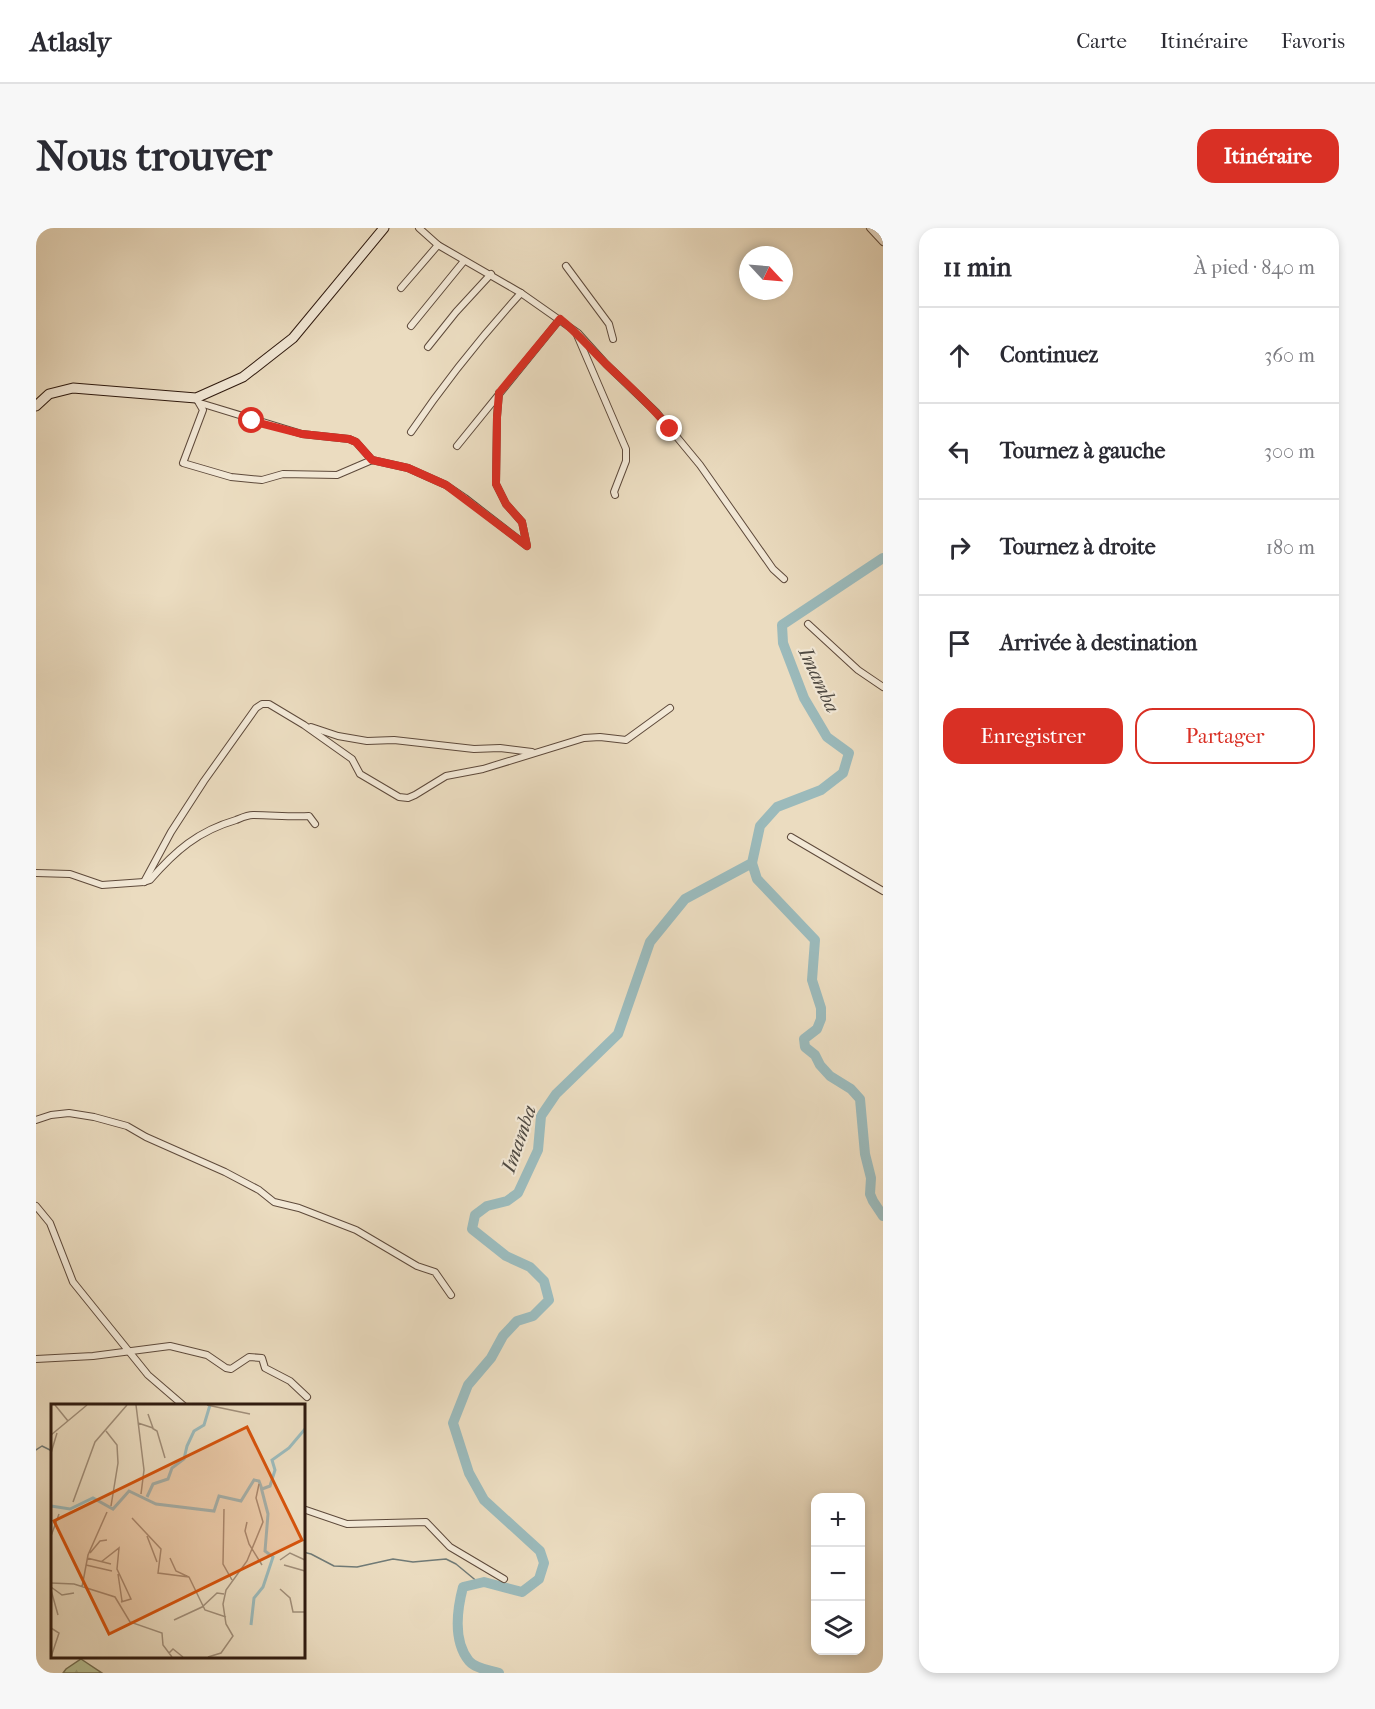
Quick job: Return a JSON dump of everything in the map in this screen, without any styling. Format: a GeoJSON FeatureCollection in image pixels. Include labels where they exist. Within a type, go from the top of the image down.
{"type":"FeatureCollection","features":[{"type":"Feature","properties":{"kind":"street"},"geometry":{"type":"LineString","coordinates":[[198,400],[243,377],[293,338],[384,228]]}},
{"type":"Feature","properties":{"kind":"street"},"geometry":{"type":"LineString","coordinates":[[419,228],[438,245],[521,292],[576,332],[657,413],[700,465],[773,569],[784,579]]}},
{"type":"Feature","properties":{"kind":"street"},"geometry":{"type":"LineString","coordinates":[[870,228],[883,242]]}},
{"type":"Feature","properties":{"kind":"street"},"geometry":{"type":"LineString","coordinates":[[401,288],[438,245]]}},
{"type":"Feature","properties":{"kind":"street"},"geometry":{"type":"LineString","coordinates":[[411,326],[464,261]]}},
{"type":"Feature","properties":{"kind":"street"},"geometry":{"type":"LineString","coordinates":[[566,266],[609,324],[613,339]]}},
{"type":"Feature","properties":{"kind":"street"},"geometry":{"type":"LineString","coordinates":[[428,347],[491,274]]}},
{"type":"Feature","properties":{"kind":"street"},"geometry":{"type":"LineString","coordinates":[[411,432],[448,379],[521,292]]}},
{"type":"Feature","properties":{"kind":"street"},"geometry":{"type":"LineString","coordinates":[[458,446],[560,319]]}},
{"type":"Feature","properties":{"kind":"street"},"geometry":{"type":"LineString","coordinates":[[576,332],[626,449],[626,461],[614,492],[615,495]]}},
{"type":"Feature","properties":{"kind":"street"},"geometry":{"type":"LineString","coordinates":[[36,406],[49,393],[73,388],[198,400],[302,434],[349,439],[356,442],[372,460]]}},
{"type":"Feature","properties":{"kind":"street"},"geometry":{"type":"LineString","coordinates":[[198,400],[203,410],[183,463],[231,477],[262,480],[283,474],[337,475],[372,460],[408,468],[446,485],[527,546],[522,522],[506,504],[496,484],[499,393]]}},
{"type":"Feature","properties":{"kind":"street"},"geometry":{"type":"LineString","coordinates":[[808,624],[858,670],[883,687]]}},
{"type":"Feature","properties":{"kind":"street"},"geometry":{"type":"LineString","coordinates":[[144,882],[171,832],[204,781],[256,708],[262,704],[269,704],[304,725],[352,759],[360,774],[399,798],[416,795],[446,776],[483,769],[584,738],[626,740],[670,708]]}},
{"type":"Feature","properties":{"kind":"street"},"geometry":{"type":"LineString","coordinates":[[304,725],[338,736],[367,741],[394,740],[474,750],[500,748],[535,752]]}},
{"type":"Feature","properties":{"kind":"street"},"geometry":{"type":"LineString","coordinates":[[36,873],[70,874],[102,885],[144,882],[150,880],[184,844],[195,836],[221,824],[251,815],[285,818],[309,816],[315,824]]}},
{"type":"Feature","properties":{"kind":"street"},"geometry":{"type":"LineString","coordinates":[[791,837],[883,891]]}},
{"type":"Feature","properties":{"kind":"street"},"geometry":{"type":"LineString","coordinates":[[36,1120],[69,1113],[127,1126],[260,1190],[274,1202],[299,1208],[356,1230],[417,1266],[435,1272],[451,1295]]}},
{"type":"Feature","properties":{"kind":"street"},"geometry":{"type":"LineString","coordinates":[[36,1206],[50,1223],[73,1282],[148,1375],[182,1404]]}},
{"type":"Feature","properties":{"kind":"street"},"geometry":{"type":"LineString","coordinates":[[36,1359],[93,1356],[170,1346],[207,1355],[231,1369],[249,1357],[262,1358],[265,1368],[290,1381],[307,1397]]}},
{"type":"Feature","properties":{"kind":"street"},"geometry":{"type":"LineString","coordinates":[[304,1509],[347,1524],[426,1522],[450,1547],[504,1579]]}},
{"type":"Feature","properties":{"kind":"green space"},"geometry":{"type":"Polygon","coordinates":[[[81,1659],[102,1673],[63,1673],[81,1659]]]}},
{"type":"Feature","properties":{"kind":"waterway","name":"Imamba"},"geometry":{"type":"LineString","coordinates":[[499,1673],[475,1666],[469,1661],[460,1644],[459,1605],[463,1587],[484,1582],[522,1592],[539,1579],[544,1563],[540,1551],[484,1500],[469,1473],[453,1423],[468,1385],[491,1358],[503,1336],[517,1321],[533,1316],[549,1300],[544,1281],[530,1267],[506,1256],[472,1229],[475,1215],[487,1206],[507,1201],[518,1193],[538,1150],[541,1116],[556,1094],[618,1034],[650,942],[685,899],[752,863],[760,826],[777,807],[821,790],[843,773],[849,753],[827,737],[804,698],[783,643],[782,625],[883,558]]}},
{"type":"Feature","properties":{"kind":"waterway"},"geometry":{"type":"LineString","coordinates":[[752,863],[757,879],[815,940],[812,980],[821,1008],[821,1019],[817,1029],[804,1039],[805,1047],[815,1055],[830,1076],[851,1089],[860,1099],[865,1154],[871,1178],[870,1194],[883,1216]]}},
{"type":"Feature","properties":{"kind":"waterway"},"geometry":{"type":"LineString","coordinates":[[36,1450],[42,1446],[51,1450]]}},
{"type":"Feature","properties":{"kind":"waterway"},"geometry":{"type":"LineString","coordinates":[[304,1552],[334,1566],[357,1567],[393,1559],[413,1562],[446,1559],[456,1564],[479,1583]]}},
{"type":"Feature","properties":{"kind":"route"},"geometry":{"type":"LineString","coordinates":[[252,421],[302,434],[349,439],[356,442],[372,460],[408,468],[446,485],[527,546],[522,522],[506,504],[496,484],[499,393],[560,319],[578,333],[606,364],[644,399],[670,429]]}}]}
